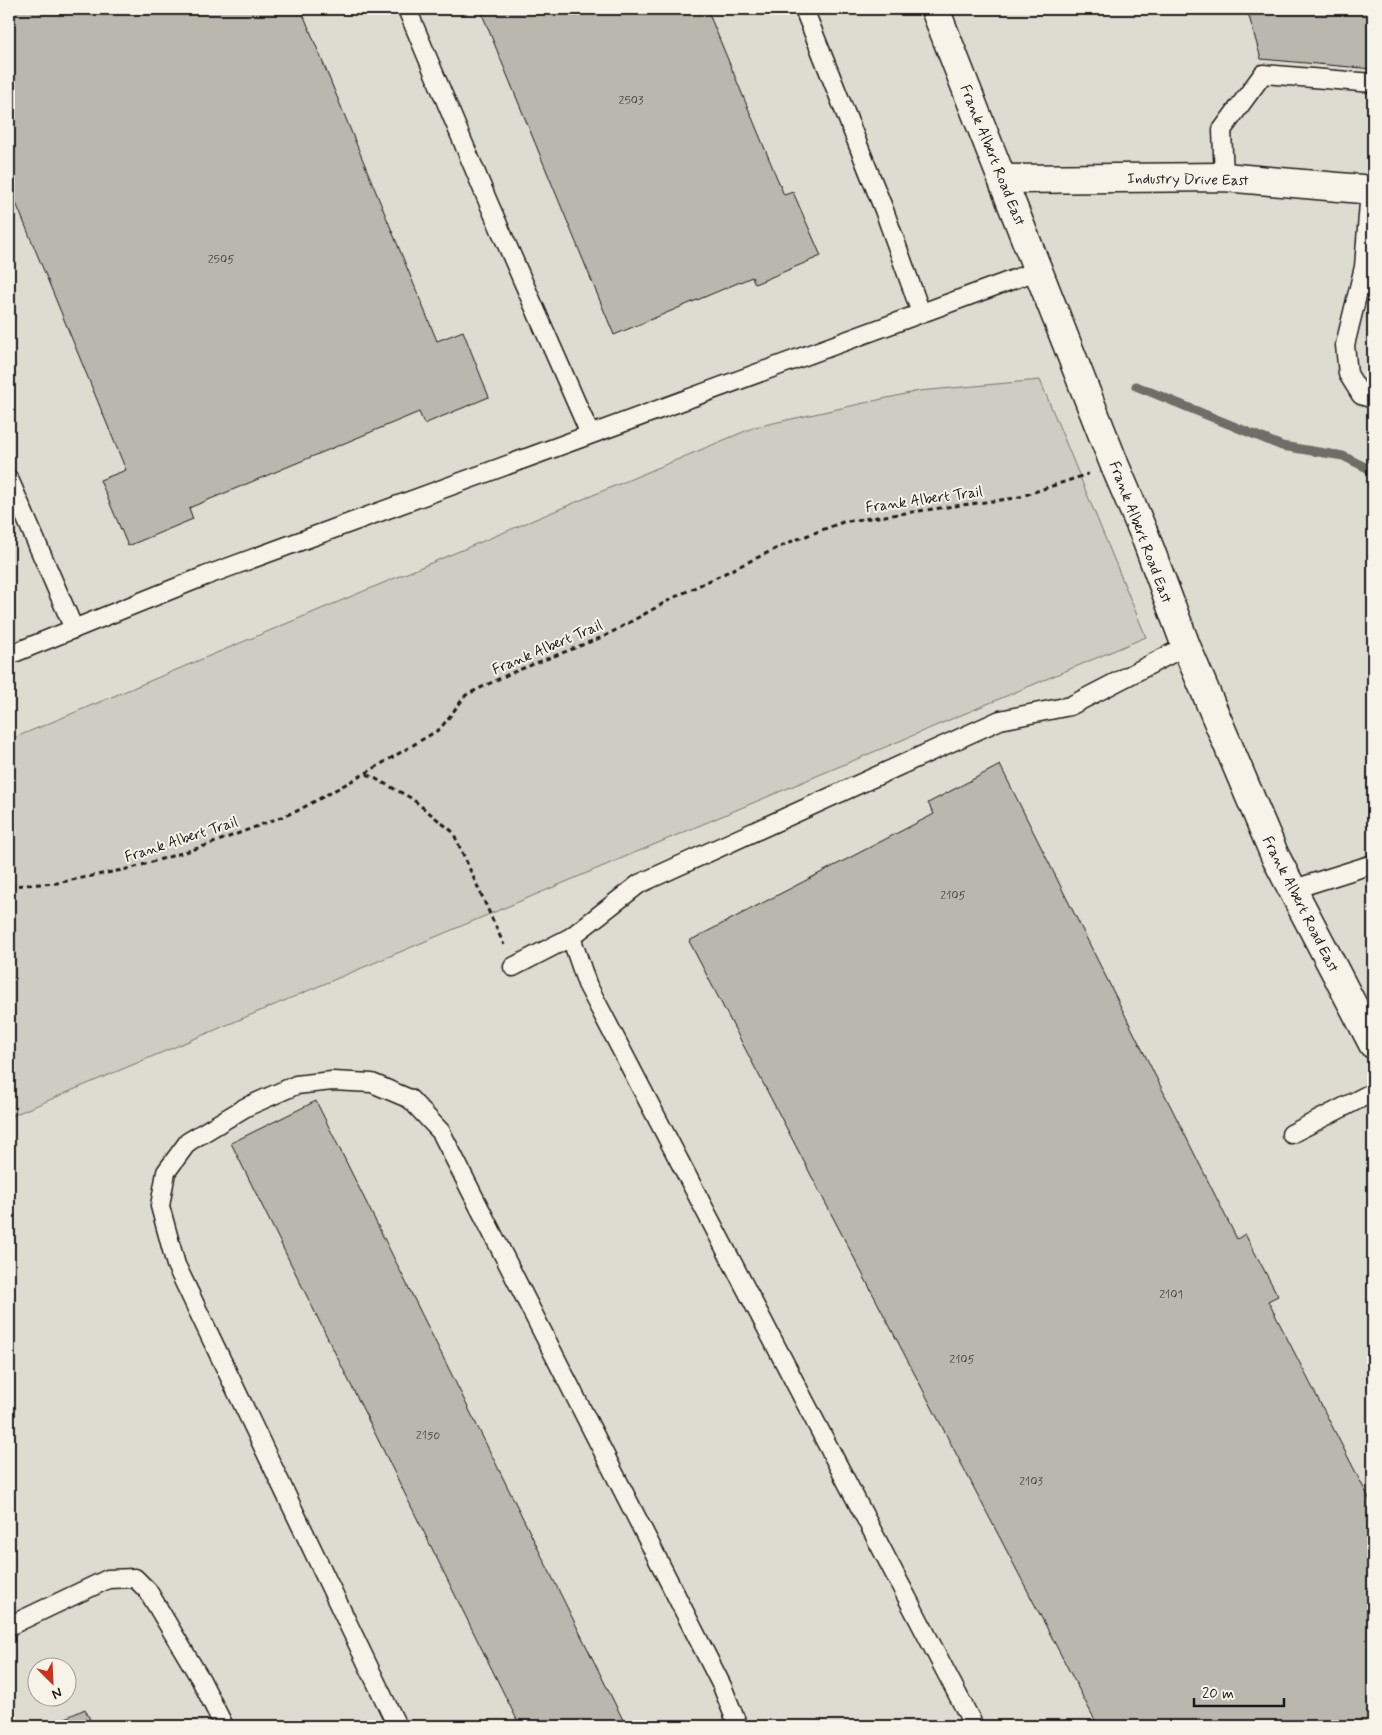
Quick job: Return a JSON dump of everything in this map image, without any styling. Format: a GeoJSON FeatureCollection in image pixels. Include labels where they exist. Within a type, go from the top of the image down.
{"type":"FeatureCollection","features":[{"type":"Feature","properties":{"kind":"street","name":"Frank Albert Road East"},"geometry":{"type":"LineString","coordinates":[[935,9],[1115,466],[1145,536],[1186,646],[1250,798],[1276,856],[1373,1044]]}},
{"type":"Feature","properties":{"kind":"street","name":"Industry Drive East"},"geometry":{"type":"LineString","coordinates":[[1003,179],[1224,177],[1371,190]]}},
{"type":"Feature","properties":{"kind":"lane"},"geometry":{"type":"LineString","coordinates":[[407,9],[489,204],[590,434]]}},
{"type":"Feature","properties":{"kind":"lane"},"geometry":{"type":"LineString","coordinates":[[804,9],[884,210],[921,313]]}},
{"type":"Feature","properties":{"kind":"lane"},"geometry":{"type":"LineString","coordinates":[[1224,177],[1222,130],[1263,74],[1373,83]]}},
{"type":"Feature","properties":{"kind":"lane"},"geometry":{"type":"LineString","coordinates":[[1371,190],[1369,267],[1345,345],[1348,374],[1361,394],[1373,399]]}},
{"type":"Feature","properties":{"kind":"lane"},"geometry":{"type":"LineString","coordinates":[[9,655],[206,576],[1039,270]]}},
{"type":"Feature","properties":{"kind":"lane"},"geometry":{"type":"LineString","coordinates":[[9,479],[74,629]]}},
{"type":"Feature","properties":{"kind":"lane"},"geometry":{"type":"LineString","coordinates":[[513,967],[571,937],[639,884],[1000,720],[1070,706],[1186,646]]}},
{"type":"Feature","properties":{"kind":"lane"},"geometry":{"type":"LineString","coordinates":[[1294,889],[1373,864]]}},
{"type":"Feature","properties":{"kind":"lane"},"geometry":{"type":"LineString","coordinates":[[571,937],[588,984],[974,1726]]}},
{"type":"Feature","properties":{"kind":"lane"},"geometry":{"type":"LineString","coordinates":[[397,1726],[176,1265],[160,1206],[166,1172],[188,1142],[246,1107],[296,1085],[332,1081],[372,1083],[410,1099],[441,1132],[718,1677],[738,1726]]}},
{"type":"Feature","properties":{"kind":"lane"},"geometry":{"type":"LineString","coordinates":[[1291,1134],[1373,1092]]}},
{"type":"Feature","properties":{"kind":"lane"},"geometry":{"type":"LineString","coordinates":[[9,1626],[108,1579],[135,1578],[153,1600],[201,1680],[224,1726]]}},
{"type":"Feature","properties":{"kind":"path","name":"Frank Albert Trail"},"geometry":{"type":"LineString","coordinates":[[9,886],[57,883],[132,868],[208,845],[297,812],[440,729],[466,695],[511,673],[605,636],[675,597],[790,542],[843,522],[1016,498],[1115,466]]}},
{"type":"Feature","properties":{"kind":"path"},"geometry":{"type":"LineString","coordinates":[[366,773],[411,798],[453,832],[513,967]]}},
{"type":"Feature","properties":{"kind":"shaded area"},"geometry":{"type":"Polygon","coordinates":[[[9,9],[1373,9],[1373,1726],[9,1726],[9,9]]]}},
{"type":"Feature","properties":{"kind":"shaded area"},"geometry":{"type":"Polygon","coordinates":[[[1040,380],[1146,637],[9,1117],[9,740],[755,427],[919,391],[1040,380]]]}},
{"type":"Feature","properties":{"kind":"building"},"geometry":{"type":"Polygon","coordinates":[[[9,9],[301,9],[437,341],[463,331],[489,397],[424,424],[419,412],[189,508],[193,519],[128,546],[100,480],[126,470],[9,186],[9,9]]]}},
{"type":"Feature","properties":{"kind":"building"},"geometry":{"type":"Polygon","coordinates":[[[480,9],[707,9],[784,195],[793,192],[821,256],[755,284],[752,277],[614,335],[480,9]]]}},
{"type":"Feature","properties":{"kind":"building"},"geometry":{"type":"Polygon","coordinates":[[[1247,9],[1373,9],[1373,69],[1261,59],[1247,9]]]}},
{"type":"Feature","properties":{"kind":"building"},"geometry":{"type":"Polygon","coordinates":[[[1000,765],[1237,1239],[1245,1234],[1278,1296],[1268,1301],[1373,1506],[1373,1726],[1098,1726],[689,941],[934,814],[928,803],[1000,765]]]}},
{"type":"Feature","properties":{"kind":"building"},"geometry":{"type":"Polygon","coordinates":[[[316,1101],[626,1726],[520,1726],[231,1143],[316,1101]]]}},
{"type":"Feature","properties":{"kind":"building"},"geometry":{"type":"Polygon","coordinates":[[[85,1709],[93,1726],[48,1726],[85,1709]]]}},
{"type":"Feature","properties":{"kind":"waterway"},"geometry":{"type":"LineString","coordinates":[[1136,386],[1282,446],[1343,456],[1373,471]]}}]}
